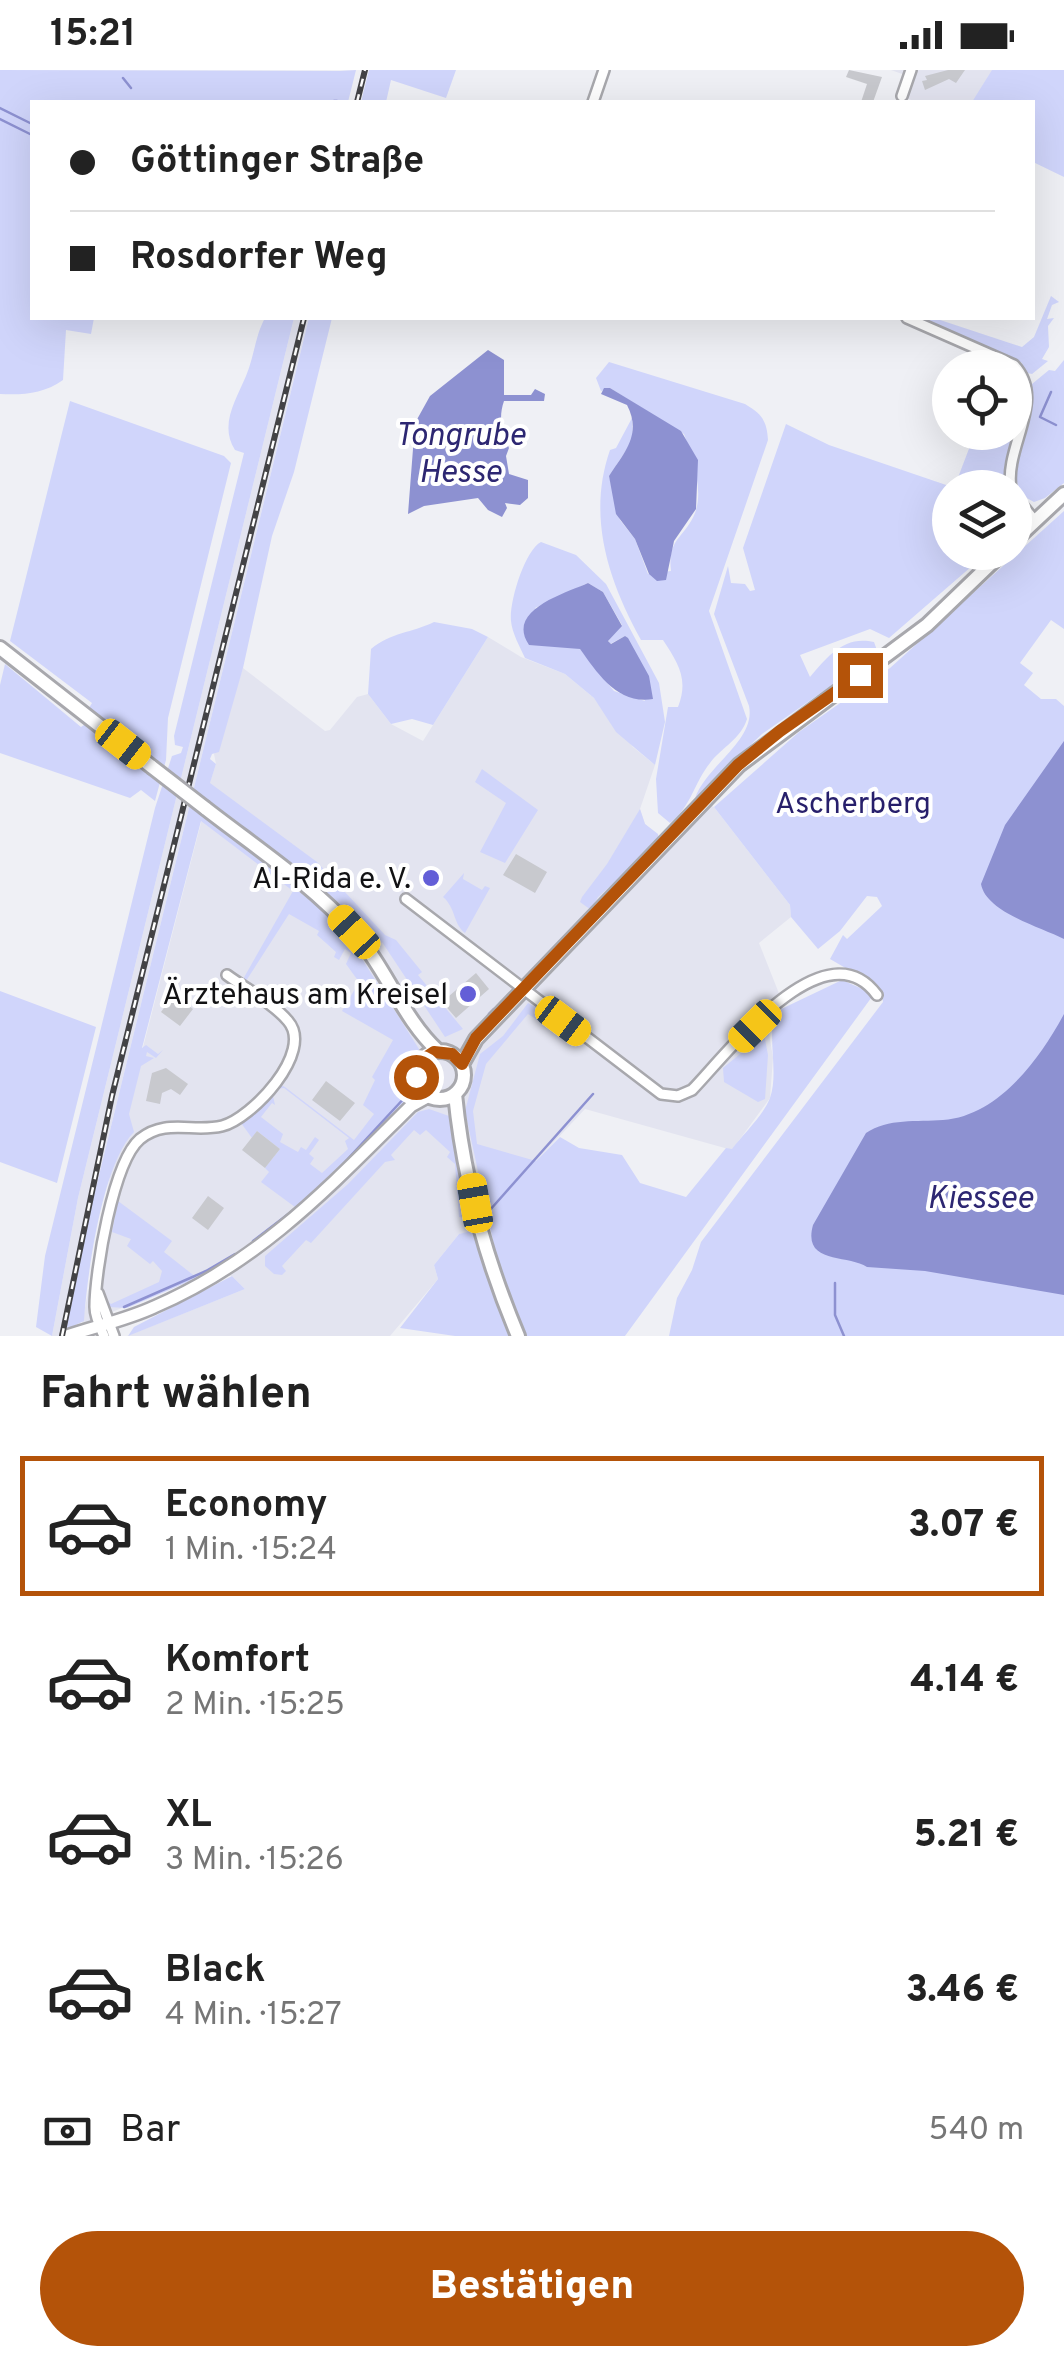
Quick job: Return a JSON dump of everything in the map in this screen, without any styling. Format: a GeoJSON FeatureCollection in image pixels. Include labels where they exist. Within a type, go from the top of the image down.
{"type":"FeatureCollection","features":[{"type":"Feature","properties":{"kind":"main road"},"geometry":{"type":"LineString","coordinates":[[1034,521],[1064,496]]}},
{"type":"Feature","properties":{"kind":"main road"},"geometry":{"type":"LineString","coordinates":[[518,1336],[486,1254],[458,1122],[416,1072],[476,1038],[716,788],[780,731],[926,625],[984,570]]}},
{"type":"Feature","properties":{"kind":"main road"},"geometry":{"type":"LineString","coordinates":[[0,648],[334,911],[374,957],[421,1032],[463,1082],[436,1093]]}},
{"type":"Feature","properties":{"kind":"street"},"geometry":{"type":"LineString","coordinates":[[594,100],[604,70]]}},
{"type":"Feature","properties":{"kind":"street"},"geometry":{"type":"LineString","coordinates":[[902,96],[911,70]]}},
{"type":"Feature","properties":{"kind":"street"},"geometry":{"type":"LineString","coordinates":[[912,320],[1014,365],[1022,374],[1027,401],[1011,470]]}},
{"type":"Feature","properties":{"kind":"street"},"geometry":{"type":"LineString","coordinates":[[406,900],[654,1090],[671,1096],[692,1090],[755,1026],[768,1007],[822,977],[834,974],[856,978],[878,995]]}},
{"type":"Feature","properties":{"kind":"street"},"geometry":{"type":"LineString","coordinates":[[114,1336],[104,1328],[95,1303],[121,1169],[133,1146],[167,1126],[216,1127],[244,1117],[265,1099],[291,1053],[294,1038],[290,1022],[227,975]]}},
{"type":"Feature","properties":{"kind":"street"},"geometry":{"type":"LineString","coordinates":[[73,1334],[104,1328],[154,1308],[250,1254],[321,1198],[410,1106],[436,1093]]}},
{"type":"Feature","properties":{"kind":"shaded area"},"geometry":{"type":"Polygon","coordinates":[[[891,70],[1064,70],[1034,100],[911,100],[899,95],[905,75],[891,70]]]}},
{"type":"Feature","properties":{"kind":"shaded area"},"geometry":{"type":"Polygon","coordinates":[[[294,320],[309,320],[93,1200],[65,1336],[52,1336],[78,1198],[294,320]]]}},
{"type":"Feature","properties":{"kind":"shaded area"},"geometry":{"type":"Polygon","coordinates":[[[488,637],[521,657],[565,674],[594,698],[633,747],[655,765],[640,809],[645,824],[660,837],[695,798],[714,807],[790,905],[791,917],[759,943],[780,996],[769,1033],[773,1058],[770,1098],[732,1150],[585,1109],[475,1231],[459,1234],[434,1265],[438,1279],[390,1336],[127,1336],[245,1289],[232,1276],[204,1275],[82,1324],[111,1171],[203,815],[200,812],[216,764],[214,754],[243,668],[325,731],[357,697],[368,694],[391,724],[423,741],[488,637]]]}},
{"type":"Feature","properties":{"kind":"green space"},"geometry":{"type":"Polygon","coordinates":[[[0,70],[356,70],[348,100],[30,100],[30,320],[94,320],[91,334],[66,330],[63,380],[41,391],[0,394],[0,70]]]}},
{"type":"Feature","properties":{"kind":"green space"},"geometry":{"type":"Polygon","coordinates":[[[369,70],[456,70],[446,98],[391,80],[386,100],[362,100],[369,70]]]}},
{"type":"Feature","properties":{"kind":"green space"},"geometry":{"type":"Polygon","coordinates":[[[992,70],[1064,70],[1064,177],[1035,163],[1035,100],[973,100],[992,70]]]}},
{"type":"Feature","properties":{"kind":"green space"},"geometry":{"type":"Polygon","coordinates":[[[1051,296],[1059,302],[1052,305],[1047,319],[1054,318],[1048,326],[1049,347],[1042,359],[1048,361],[1032,374],[1032,350],[993,350],[925,320],[940,320],[1022,347],[1034,337],[1051,296]]]}},
{"type":"Feature","properties":{"kind":"green space"},"geometry":{"type":"Polygon","coordinates":[[[264,320],[294,320],[78,1198],[52,1336],[36,1327],[45,1256],[155,808],[172,756],[181,753],[183,747],[175,745],[174,736],[244,453],[235,450],[230,441],[229,422],[264,320]]]}},
{"type":"Feature","properties":{"kind":"green space"},"geometry":{"type":"Polygon","coordinates":[[[309,320],[332,320],[294,472],[272,536],[243,668],[219,752],[210,759],[216,764],[210,783],[317,862],[385,935],[396,940],[422,972],[418,975],[463,1029],[445,1037],[382,942],[378,946],[338,902],[205,799],[200,813],[325,912],[359,954],[419,1049],[412,1093],[299,1210],[261,1182],[269,1172],[265,1168],[280,1149],[257,1131],[252,1138],[241,1123],[273,1096],[275,1105],[272,1103],[261,1117],[283,1134],[280,1142],[298,1152],[301,1147],[306,1150],[315,1137],[319,1140],[309,1154],[314,1158],[310,1164],[322,1173],[348,1149],[345,1141],[349,1138],[284,1088],[276,1089],[279,1084],[285,1087],[354,1140],[374,1114],[363,1105],[375,1080],[372,1077],[393,1040],[342,1011],[359,982],[346,964],[351,953],[345,949],[339,960],[334,957],[336,952],[317,935],[319,931],[289,914],[246,981],[265,997],[242,981],[293,891],[201,821],[142,1048],[146,1045],[158,1054],[163,1050],[156,1058],[147,1052],[146,1056],[154,1058],[141,1066],[129,1114],[134,1132],[113,1169],[98,1221],[84,1321],[69,1328],[65,1336],[93,1200],[309,320]]]}},
{"type":"Feature","properties":{"kind":"green space"},"geometry":{"type":"Polygon","coordinates":[[[1064,360],[1064,483],[1034,502],[1032,470],[1015,470],[1016,461],[1018,450],[1032,450],[1032,384],[1049,370],[1055,371],[1064,360]]]}},
{"type":"Feature","properties":{"kind":"green space"},"geometry":{"type":"Polygon","coordinates":[[[609,362],[745,404],[765,423],[768,440],[709,611],[747,719],[736,737],[710,763],[683,810],[670,823],[658,813],[656,779],[668,707],[678,707],[682,680],[663,640],[641,640],[629,617],[604,547],[600,499],[610,450],[616,448],[632,418],[633,440],[609,476],[620,520],[635,539],[648,574],[671,571],[674,545],[695,513],[698,484],[684,434],[610,388],[601,391],[596,378],[609,362]]]}},
{"type":"Feature","properties":{"kind":"green space"},"geometry":{"type":"Polygon","coordinates":[[[70,401],[224,456],[231,463],[168,718],[166,760],[155,801],[141,790],[130,798],[0,753],[0,685],[5,664],[81,727],[87,723],[155,776],[160,763],[89,708],[92,703],[10,641],[70,401]]]}},
{"type":"Feature","properties":{"kind":"green space"},"geometry":{"type":"Polygon","coordinates":[[[786,424],[829,445],[932,480],[932,570],[967,570],[889,638],[870,629],[800,655],[810,677],[845,645],[874,642],[878,653],[762,734],[695,798],[709,774],[738,741],[749,718],[749,706],[714,614],[728,566],[731,583],[755,590],[743,548],[786,424]]]}},
{"type":"Feature","properties":{"kind":"green space"},"geometry":{"type":"Polygon","coordinates":[[[969,450],[1010,450],[1006,470],[961,470],[969,450]]]}},
{"type":"Feature","properties":{"kind":"green space","name":"Ascherberg"},"geometry":{"type":"Polygon","coordinates":[[[1064,511],[1064,629],[1051,620],[1020,663],[1033,673],[1024,685],[1041,699],[1056,699],[1064,706],[1064,1336],[669,1336],[677,1298],[701,1242],[883,1002],[882,995],[861,977],[830,959],[843,935],[847,939],[882,906],[877,897],[867,896],[840,931],[818,949],[791,917],[790,905],[714,807],[799,732],[890,668],[999,570],[1032,570],[1032,540],[1064,511]]]}},
{"type":"Feature","properties":{"kind":"green space"},"geometry":{"type":"Polygon","coordinates":[[[541,542],[576,555],[606,584],[659,683],[665,722],[655,765],[616,732],[594,698],[565,674],[525,658],[513,630],[511,612],[519,577],[541,542]],[[588,583],[535,608],[570,646],[580,649],[614,691],[645,701],[625,636],[610,644],[608,640],[622,625],[603,592],[588,583]]]}},
{"type":"Feature","properties":{"kind":"green space"},"geometry":{"type":"Polygon","coordinates":[[[434,622],[472,629],[488,637],[433,725],[412,719],[391,724],[368,694],[371,649],[386,639],[434,622]]]}},
{"type":"Feature","properties":{"kind":"green space"},"geometry":{"type":"Polygon","coordinates":[[[482,769],[538,810],[505,863],[480,852],[506,803],[475,782],[482,769]]]}},
{"type":"Feature","properties":{"kind":"green space"},"geometry":{"type":"Polygon","coordinates":[[[640,809],[645,824],[658,834],[659,843],[598,897],[591,910],[580,902],[582,897],[640,809]]]}},
{"type":"Feature","properties":{"kind":"green space"},"geometry":{"type":"Polygon","coordinates":[[[464,873],[463,879],[482,890],[485,886],[490,888],[465,933],[443,897],[464,873]]]}},
{"type":"Feature","properties":{"kind":"green space"},"geometry":{"type":"Polygon","coordinates":[[[842,980],[874,994],[625,1336],[527,1336],[498,1264],[465,1111],[480,1054],[503,1036],[528,1003],[548,1014],[542,1023],[528,1014],[486,1064],[473,1111],[477,1144],[536,1161],[560,1137],[579,1148],[622,1155],[640,1183],[686,1197],[767,1105],[773,1078],[775,1012],[842,980]]]}},
{"type":"Feature","properties":{"kind":"green space"},"geometry":{"type":"Polygon","coordinates":[[[0,991],[96,1027],[57,1183],[0,1162],[0,991]]]}},
{"type":"Feature","properties":{"kind":"green space"},"geometry":{"type":"Polygon","coordinates":[[[764,1034],[768,1055],[765,1099],[758,1102],[724,1082],[723,1068],[764,1034]]]}},
{"type":"Feature","properties":{"kind":"green space"},"geometry":{"type":"Polygon","coordinates":[[[429,1109],[449,1116],[460,1146],[470,1219],[459,1217],[455,1164],[447,1157],[450,1152],[426,1130],[420,1135],[414,1130],[391,1155],[395,1160],[385,1162],[311,1243],[306,1240],[282,1266],[286,1271],[282,1275],[265,1266],[265,1256],[348,1184],[418,1112],[429,1109]]]}},
{"type":"Feature","properties":{"kind":"green space"},"geometry":{"type":"Polygon","coordinates":[[[118,1201],[172,1241],[164,1252],[197,1278],[127,1308],[108,1307],[106,1300],[111,1304],[159,1282],[162,1271],[127,1246],[131,1239],[112,1232],[118,1201]]]}},
{"type":"Feature","properties":{"kind":"green space"},"geometry":{"type":"Polygon","coordinates":[[[476,1232],[514,1336],[455,1336],[400,1328],[438,1279],[434,1265],[459,1234],[476,1232]]]}},
{"type":"Feature","properties":{"kind":"green space"},"geometry":{"type":"Polygon","coordinates":[[[232,1276],[245,1289],[128,1336],[134,1327],[232,1276]]]}},
{"type":"Feature","properties":{"kind":"water","name":"Tongrube Hesse"},"geometry":{"type":"Polygon","coordinates":[[[488,350],[504,360],[504,395],[531,395],[535,389],[545,394],[544,401],[504,401],[502,407],[509,474],[528,480],[528,498],[520,505],[505,503],[507,508],[502,517],[488,510],[478,498],[424,506],[408,514],[415,423],[430,396],[488,350]]]}},
{"type":"Feature","properties":{"kind":"water"},"geometry":{"type":"Polygon","coordinates":[[[604,388],[681,431],[698,460],[696,509],[674,541],[666,580],[657,581],[649,574],[635,539],[616,514],[609,476],[630,442],[633,425],[627,405],[601,394],[604,388]]]}},
{"type":"Feature","properties":{"kind":"water"},"geometry":{"type":"Polygon","coordinates":[[[588,583],[603,592],[622,626],[608,641],[611,644],[628,638],[649,676],[653,699],[629,697],[610,686],[580,649],[529,645],[524,633],[531,613],[553,598],[588,583]]]}},
{"type":"Feature","properties":{"kind":"water"},"geometry":{"type":"Polygon","coordinates":[[[1064,741],[1064,939],[1003,911],[985,894],[981,884],[1005,825],[1064,741]]]}},
{"type":"Feature","properties":{"kind":"water","name":"Kiessee"},"geometry":{"type":"Polygon","coordinates":[[[1064,1014],[1064,1295],[925,1271],[867,1267],[829,1256],[814,1247],[813,1225],[866,1133],[893,1123],[943,1120],[982,1108],[1030,1066],[1064,1014]]]}},
{"type":"Feature","properties":{"kind":"building"},"geometry":{"type":"Polygon","coordinates":[[[849,70],[882,77],[874,100],[862,100],[867,84],[846,77],[849,70]]]}},
{"type":"Feature","properties":{"kind":"building"},"geometry":{"type":"Polygon","coordinates":[[[965,70],[956,83],[949,79],[925,90],[925,76],[965,70]]]}},
{"type":"Feature","properties":{"kind":"building"},"geometry":{"type":"Polygon","coordinates":[[[516,854],[547,872],[535,893],[503,875],[516,854]]]}},
{"type":"Feature","properties":{"kind":"building","name":"Ärztehaus am Kreisel"},"geometry":{"type":"Polygon","coordinates":[[[476,973],[489,989],[456,1018],[442,1002],[476,973]]]}},
{"type":"Feature","properties":{"kind":"building"},"geometry":{"type":"Polygon","coordinates":[[[174,994],[193,1009],[180,1026],[161,1012],[174,994]]]}},
{"type":"Feature","properties":{"kind":"building"},"geometry":{"type":"Polygon","coordinates":[[[166,1068],[188,1084],[180,1095],[171,1089],[162,1093],[160,1104],[146,1101],[152,1073],[166,1068]]]}},
{"type":"Feature","properties":{"kind":"building"},"geometry":{"type":"Polygon","coordinates":[[[326,1081],[355,1103],[340,1121],[312,1100],[326,1081]]]}},
{"type":"Feature","properties":{"kind":"building"},"geometry":{"type":"Polygon","coordinates":[[[257,1131],[280,1149],[265,1168],[242,1150],[257,1131]]]}},
{"type":"Feature","properties":{"kind":"building"},"geometry":{"type":"Polygon","coordinates":[[[208,1196],[224,1208],[208,1230],[192,1218],[208,1196]]]}},
{"type":"Feature","properties":{"kind":"waterway"},"geometry":{"type":"LineString","coordinates":[[123,78],[131,88]]}},
{"type":"Feature","properties":{"kind":"waterway"},"geometry":{"type":"LineString","coordinates":[[0,108],[30,123]]}},
{"type":"Feature","properties":{"kind":"waterway"},"geometry":{"type":"LineString","coordinates":[[0,119],[30,134]]}},
{"type":"Feature","properties":{"kind":"waterway"},"geometry":{"type":"LineString","coordinates":[[1051,392],[1040,417],[1056,425]]}},
{"type":"Feature","properties":{"kind":"waterway"},"geometry":{"type":"LineString","coordinates":[[489,1014],[494,1009]]}},
{"type":"Feature","properties":{"kind":"waterway"},"geometry":{"type":"LineString","coordinates":[[723,1049],[740,1032]]}},
{"type":"Feature","properties":{"kind":"waterway"},"geometry":{"type":"LineString","coordinates":[[490,1210],[593,1094]]}},
{"type":"Feature","properties":{"kind":"waterway"},"geometry":{"type":"LineString","coordinates":[[332,1176],[407,1095]]}},
{"type":"Feature","properties":{"kind":"waterway"},"geometry":{"type":"LineString","coordinates":[[253,1241],[300,1205]]}},
{"type":"Feature","properties":{"kind":"waterway"},"geometry":{"type":"LineString","coordinates":[[124,1307],[235,1254]]}},
{"type":"Feature","properties":{"kind":"waterway"},"geometry":{"type":"LineString","coordinates":[[835,1283],[835,1315],[844,1336]]}},
{"type":"Feature","properties":{"kind":"railway"},"geometry":{"type":"LineString","coordinates":[[358,100],[365,70]]}},
{"type":"Feature","properties":{"kind":"railway"},"geometry":{"type":"LineString","coordinates":[[62,1336],[112,1096],[304,320]]}},
{"type":"Feature","properties":{"kind":"place","name":"Al-Rida e. V."},"geometry":{"type":"Point","coordinates":[431,878]}},
{"type":"Feature","properties":{"kind":"place","name":"Ärztehaus am Kreisel"},"geometry":{"type":"Point","coordinates":[468,994]}},
{"type":"Feature","properties":{"kind":"route"},"geometry":{"type":"LineString","coordinates":[[416,1077],[422,1060],[434,1052],[452,1054],[462,1064],[476,1038],[738,765],[860,675]]}}]}
